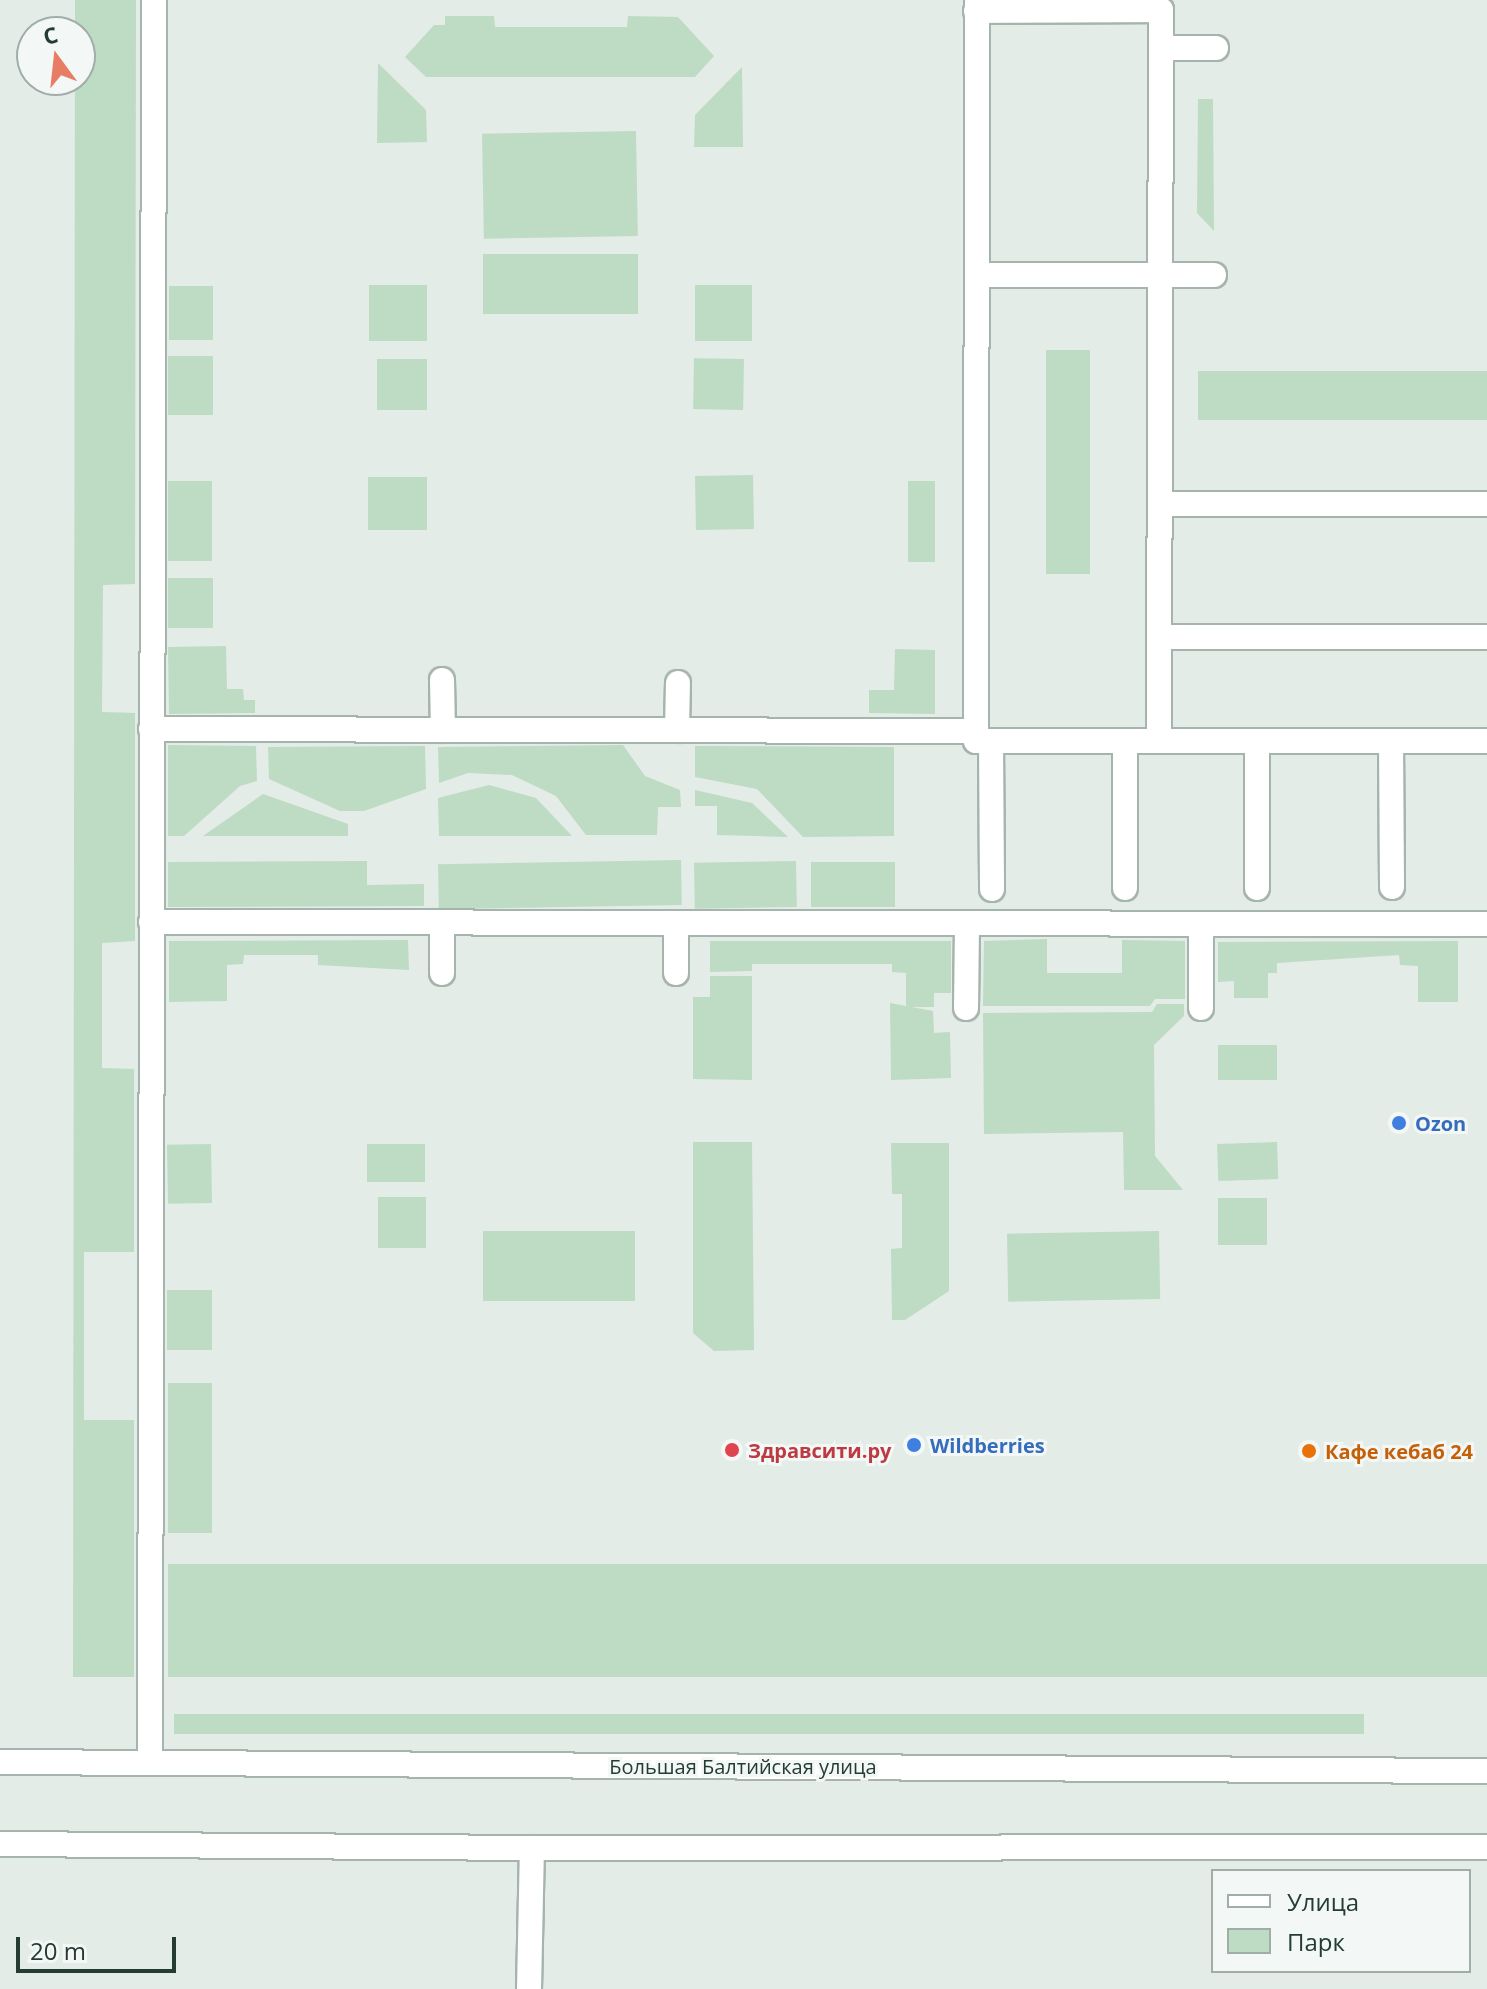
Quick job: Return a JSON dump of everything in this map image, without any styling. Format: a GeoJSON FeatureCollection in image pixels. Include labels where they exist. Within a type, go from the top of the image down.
{"type":"FeatureCollection","features":[{"type":"Feature","properties":{"kind":"street"},"geometry":{"type":"LineString","coordinates":[[150,1763],[154,0]]}},
{"type":"Feature","properties":{"kind":"street"},"geometry":{"type":"LineString","coordinates":[[992,889],[983,736],[976,6],[1161,10],[1159,741]]}},
{"type":"Feature","properties":{"kind":"street"},"geometry":{"type":"LineString","coordinates":[[1161,48],[1216,48]]}},
{"type":"Feature","properties":{"kind":"street"},"geometry":{"type":"LineString","coordinates":[[977,275],[1214,275]]}},
{"type":"Feature","properties":{"kind":"street"},"geometry":{"type":"LineString","coordinates":[[1160,504],[1487,504]]}},
{"type":"Feature","properties":{"kind":"street"},"geometry":{"type":"LineString","coordinates":[[1160,637],[1487,637]]}},
{"type":"Feature","properties":{"kind":"street"},"geometry":{"type":"LineString","coordinates":[[442,680],[443,730]]}},
{"type":"Feature","properties":{"kind":"street"},"geometry":{"type":"LineString","coordinates":[[677,730],[678,683]]}},
{"type":"Feature","properties":{"kind":"street"},"geometry":{"type":"LineString","coordinates":[[151,729],[677,730],[1125,741],[1487,741]]}},
{"type":"Feature","properties":{"kind":"street"},"geometry":{"type":"LineString","coordinates":[[1125,741],[1125,888]]}},
{"type":"Feature","properties":{"kind":"street"},"geometry":{"type":"LineString","coordinates":[[1257,741],[1257,888]]}},
{"type":"Feature","properties":{"kind":"street"},"geometry":{"type":"LineString","coordinates":[[1391,741],[1392,887]]}},
{"type":"Feature","properties":{"kind":"street"},"geometry":{"type":"LineString","coordinates":[[151,922],[1487,924]]}},
{"type":"Feature","properties":{"kind":"street"},"geometry":{"type":"LineString","coordinates":[[442,923],[442,973]]}},
{"type":"Feature","properties":{"kind":"street"},"geometry":{"type":"LineString","coordinates":[[676,924],[676,973]]}},
{"type":"Feature","properties":{"kind":"street"},"geometry":{"type":"LineString","coordinates":[[966,1008],[967,924]]}},
{"type":"Feature","properties":{"kind":"street"},"geometry":{"type":"LineString","coordinates":[[1201,925],[1201,1008]]}},
{"type":"Feature","properties":{"kind":"street","name":"Большая Балтийская улица"},"geometry":{"type":"LineString","coordinates":[[0,1762],[1487,1771]]}},
{"type":"Feature","properties":{"kind":"street"},"geometry":{"type":"LineString","coordinates":[[0,1844],[532,1848],[1487,1847]]}},
{"type":"Feature","properties":{"kind":"street"},"geometry":{"type":"LineString","coordinates":[[529,1989],[532,1848]]}},
{"type":"Feature","properties":{"kind":"green space"},"geometry":{"type":"Polygon","coordinates":[[[75,0],[136,0],[135,584],[103,585],[102,712],[135,713],[135,941],[102,943],[102,1068],[134,1069],[134,1252],[84,1252],[84,1420],[134,1420],[134,1677],[73,1677],[75,96],[96,96],[96,16],[75,16],[75,0]]]}},
{"type":"Feature","properties":{"kind":"green space"},"geometry":{"type":"Polygon","coordinates":[[[445,16],[494,16],[495,27],[627,27],[628,16],[678,17],[714,56],[695,77],[426,77],[405,57],[434,25],[445,25],[445,16]]]}},
{"type":"Feature","properties":{"kind":"green space"},"geometry":{"type":"Polygon","coordinates":[[[378,63],[426,110],[427,142],[377,143],[378,63]]]}},
{"type":"Feature","properties":{"kind":"green space"},"geometry":{"type":"Polygon","coordinates":[[[742,67],[743,147],[694,147],[695,115],[742,67]]]}},
{"type":"Feature","properties":{"kind":"green space"},"geometry":{"type":"Polygon","coordinates":[[[1198,99],[1213,99],[1214,231],[1197,213],[1198,99]]]}},
{"type":"Feature","properties":{"kind":"green space"},"geometry":{"type":"Polygon","coordinates":[[[636,131],[638,236],[484,239],[482,134],[636,131]]]}},
{"type":"Feature","properties":{"kind":"green space"},"geometry":{"type":"Polygon","coordinates":[[[483,254],[638,254],[638,314],[483,314],[483,254]]]}},
{"type":"Feature","properties":{"kind":"green space"},"geometry":{"type":"Polygon","coordinates":[[[369,285],[427,285],[427,341],[369,341],[369,285]]]}},
{"type":"Feature","properties":{"kind":"green space"},"geometry":{"type":"Polygon","coordinates":[[[695,285],[752,285],[752,341],[695,341],[695,285]]]}},
{"type":"Feature","properties":{"kind":"green space"},"geometry":{"type":"Polygon","coordinates":[[[169,286],[213,286],[213,340],[169,340],[169,286]]]}},
{"type":"Feature","properties":{"kind":"green space"},"geometry":{"type":"Polygon","coordinates":[[[1046,350],[1090,350],[1090,574],[1046,574],[1046,350]]]}},
{"type":"Feature","properties":{"kind":"green space"},"geometry":{"type":"Polygon","coordinates":[[[168,356],[213,356],[213,415],[168,415],[168,356]]]}},
{"type":"Feature","properties":{"kind":"green space"},"geometry":{"type":"Polygon","coordinates":[[[694,358],[744,359],[743,410],[693,409],[694,358]]]}},
{"type":"Feature","properties":{"kind":"green space"},"geometry":{"type":"Polygon","coordinates":[[[377,359],[427,359],[427,410],[377,410],[377,359]]]}},
{"type":"Feature","properties":{"kind":"green space"},"geometry":{"type":"Polygon","coordinates":[[[1198,371],[1487,371],[1487,420],[1198,420],[1198,371]]]}},
{"type":"Feature","properties":{"kind":"green space"},"geometry":{"type":"Polygon","coordinates":[[[753,475],[754,529],[696,530],[695,476],[753,475]]]}},
{"type":"Feature","properties":{"kind":"green space"},"geometry":{"type":"Polygon","coordinates":[[[368,477],[427,477],[427,530],[368,530],[368,477]]]}},
{"type":"Feature","properties":{"kind":"green space"},"geometry":{"type":"Polygon","coordinates":[[[168,481],[212,481],[212,561],[168,561],[168,481]]]}},
{"type":"Feature","properties":{"kind":"green space"},"geometry":{"type":"Polygon","coordinates":[[[908,481],[935,481],[935,562],[908,562],[908,481]]]}},
{"type":"Feature","properties":{"kind":"green space"},"geometry":{"type":"Polygon","coordinates":[[[168,578],[213,578],[213,628],[168,628],[168,578]]]}},
{"type":"Feature","properties":{"kind":"green space"},"geometry":{"type":"Polygon","coordinates":[[[226,646],[227,689],[243,689],[244,700],[255,700],[255,713],[169,714],[168,647],[226,646]]]}},
{"type":"Feature","properties":{"kind":"green space"},"geometry":{"type":"Polygon","coordinates":[[[895,649],[935,650],[935,714],[869,713],[869,690],[894,690],[895,649]]]}},
{"type":"Feature","properties":{"kind":"green space"},"geometry":{"type":"Polygon","coordinates":[[[168,745],[256,746],[257,781],[240,786],[184,836],[168,836],[168,745]]]}},
{"type":"Feature","properties":{"kind":"green space"},"geometry":{"type":"Polygon","coordinates":[[[623,745],[645,776],[680,790],[681,807],[658,807],[657,835],[586,835],[556,796],[512,775],[468,773],[439,783],[438,747],[623,745]]]}},
{"type":"Feature","properties":{"kind":"green space"},"geometry":{"type":"Polygon","coordinates":[[[425,746],[426,789],[364,811],[340,811],[269,779],[268,747],[425,746]]]}},
{"type":"Feature","properties":{"kind":"green space"},"geometry":{"type":"Polygon","coordinates":[[[695,746],[894,747],[894,836],[803,837],[757,789],[695,777],[695,746]]]}},
{"type":"Feature","properties":{"kind":"green space"},"geometry":{"type":"Polygon","coordinates":[[[489,785],[536,798],[572,836],[439,836],[438,798],[489,785]]]}},
{"type":"Feature","properties":{"kind":"green space"},"geometry":{"type":"Polygon","coordinates":[[[695,790],[752,803],[788,837],[717,835],[717,806],[695,806],[695,790]]]}},
{"type":"Feature","properties":{"kind":"green space"},"geometry":{"type":"Polygon","coordinates":[[[263,794],[348,824],[348,836],[203,836],[263,794]]]}},
{"type":"Feature","properties":{"kind":"green space"},"geometry":{"type":"Polygon","coordinates":[[[681,860],[682,905],[439,909],[438,864],[681,860]]]}},
{"type":"Feature","properties":{"kind":"green space"},"geometry":{"type":"Polygon","coordinates":[[[367,861],[367,885],[424,884],[424,906],[168,907],[168,862],[367,861]]]}},
{"type":"Feature","properties":{"kind":"green space"},"geometry":{"type":"Polygon","coordinates":[[[796,861],[797,907],[695,909],[694,863],[796,861]]]}},
{"type":"Feature","properties":{"kind":"green space"},"geometry":{"type":"Polygon","coordinates":[[[811,862],[895,862],[895,907],[811,907],[811,862]]]}},
{"type":"Feature","properties":{"kind":"green space"},"geometry":{"type":"Polygon","coordinates":[[[1047,939],[1047,973],[1122,973],[1122,940],[1185,941],[1185,999],[1155,999],[1150,1006],[983,1006],[984,941],[1047,939]]]}},
{"type":"Feature","properties":{"kind":"green space"},"geometry":{"type":"Polygon","coordinates":[[[408,940],[409,970],[318,965],[318,955],[244,955],[243,964],[227,965],[227,1001],[169,1002],[169,941],[408,940]]]}},
{"type":"Feature","properties":{"kind":"green space"},"geometry":{"type":"Polygon","coordinates":[[[710,941],[951,941],[951,993],[934,993],[934,1007],[906,1007],[906,973],[892,972],[892,964],[752,964],[752,971],[710,972],[710,941]]]}},
{"type":"Feature","properties":{"kind":"green space"},"geometry":{"type":"Polygon","coordinates":[[[1458,941],[1458,1002],[1418,1002],[1418,966],[1400,965],[1399,955],[1277,963],[1277,973],[1268,973],[1268,998],[1234,998],[1234,981],[1218,982],[1218,942],[1458,941]]]}},
{"type":"Feature","properties":{"kind":"green space"},"geometry":{"type":"Polygon","coordinates":[[[710,976],[752,976],[752,1080],[693,1079],[693,997],[710,997],[710,976]]]}},
{"type":"Feature","properties":{"kind":"green space"},"geometry":{"type":"Polygon","coordinates":[[[890,1003],[933,1011],[934,1033],[950,1032],[951,1078],[891,1080],[890,1003]]]}},
{"type":"Feature","properties":{"kind":"green space"},"geometry":{"type":"Polygon","coordinates":[[[1157,1004],[1184,1004],[1184,1016],[1154,1045],[1155,1156],[1183,1190],[1124,1190],[1123,1132],[984,1134],[983,1013],[1152,1012],[1157,1004]]]}},
{"type":"Feature","properties":{"kind":"green space"},"geometry":{"type":"Polygon","coordinates":[[[1218,1045],[1277,1045],[1277,1080],[1218,1080],[1218,1045]]]}},
{"type":"Feature","properties":{"kind":"green space"},"geometry":{"type":"Polygon","coordinates":[[[693,1142],[752,1142],[754,1350],[714,1351],[693,1333],[693,1142]]]}},
{"type":"Feature","properties":{"kind":"green space"},"geometry":{"type":"Polygon","coordinates":[[[1277,1142],[1278,1179],[1218,1181],[1217,1144],[1277,1142]]]}},
{"type":"Feature","properties":{"kind":"green space"},"geometry":{"type":"Polygon","coordinates":[[[891,1143],[949,1143],[949,1291],[905,1320],[892,1320],[891,1249],[902,1248],[902,1194],[892,1194],[891,1143]]]}},
{"type":"Feature","properties":{"kind":"green space"},"geometry":{"type":"Polygon","coordinates":[[[211,1144],[212,1203],[168,1204],[167,1145],[211,1144]]]}},
{"type":"Feature","properties":{"kind":"green space"},"geometry":{"type":"Polygon","coordinates":[[[367,1144],[425,1144],[425,1182],[367,1182],[367,1144]]]}},
{"type":"Feature","properties":{"kind":"green space"},"geometry":{"type":"Polygon","coordinates":[[[378,1197],[426,1197],[426,1248],[378,1248],[378,1197]]]}},
{"type":"Feature","properties":{"kind":"green space"},"geometry":{"type":"Polygon","coordinates":[[[1218,1198],[1267,1198],[1267,1245],[1218,1245],[1218,1198]]]}},
{"type":"Feature","properties":{"kind":"green space"},"geometry":{"type":"Polygon","coordinates":[[[483,1231],[635,1231],[635,1301],[483,1301],[483,1231]]]}},
{"type":"Feature","properties":{"kind":"green space"},"geometry":{"type":"Polygon","coordinates":[[[1159,1231],[1160,1299],[1008,1302],[1007,1234],[1159,1231]]]}},
{"type":"Feature","properties":{"kind":"green space"},"geometry":{"type":"Polygon","coordinates":[[[167,1290],[212,1290],[212,1350],[167,1350],[167,1290]]]}},
{"type":"Feature","properties":{"kind":"green space"},"geometry":{"type":"Polygon","coordinates":[[[168,1383],[212,1383],[212,1533],[168,1533],[168,1383]]]}},
{"type":"Feature","properties":{"kind":"green space"},"geometry":{"type":"Polygon","coordinates":[[[168,1564],[1487,1564],[1487,1677],[168,1677],[168,1564]]]}},
{"type":"Feature","properties":{"kind":"green space"},"geometry":{"type":"Polygon","coordinates":[[[174,1714],[1364,1714],[1364,1734],[174,1734],[174,1714]]]}},
{"type":"Feature","properties":{"kind":"place","name":"Ozon"},"geometry":{"type":"Point","coordinates":[1399,1123]}},
{"type":"Feature","properties":{"kind":"place","name":"Wildberries"},"geometry":{"type":"Point","coordinates":[914,1445]}},
{"type":"Feature","properties":{"kind":"place","name":"Здравсити.ру"},"geometry":{"type":"Point","coordinates":[732,1450]}},
{"type":"Feature","properties":{"kind":"place","name":"Кафе кебаб 24"},"geometry":{"type":"Point","coordinates":[1309,1451]}}]}
